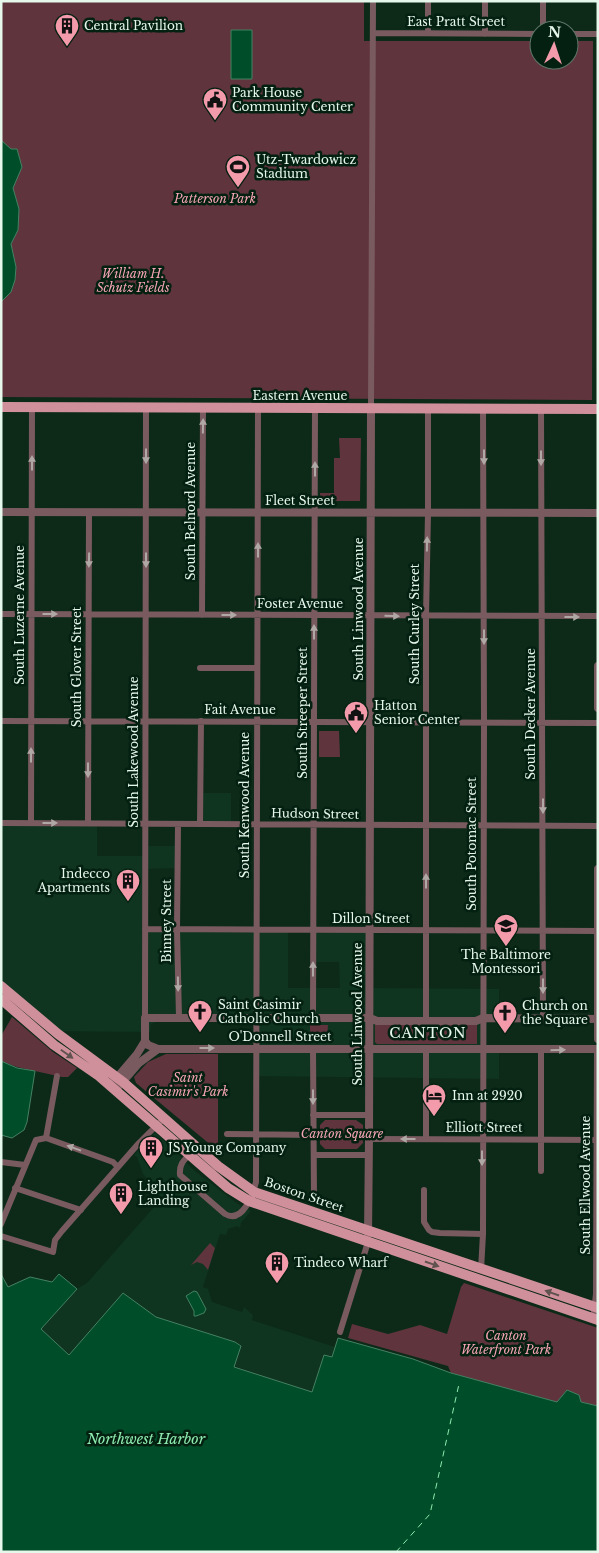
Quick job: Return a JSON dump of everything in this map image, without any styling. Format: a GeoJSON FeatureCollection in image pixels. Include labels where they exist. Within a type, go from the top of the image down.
{"type":"FeatureCollection","features":[{"type":"Feature","properties":{"kind":"main road","name":"Eastern Avenue"},"geometry":{"type":"LineString","coordinates":[[1,407],[598,409]]}},
{"type":"Feature","properties":{"kind":"main road","name":"Boston Street"},"geometry":{"type":"LineString","coordinates":[[1,986],[58,1034],[120,1080],[240,1183],[252,1197],[368,1230],[597,1308]]}},
{"type":"Feature","properties":{"kind":"main road","name":"Boston Street"},"geometry":{"type":"LineString","coordinates":[[1,999],[43,1036],[99,1076],[228,1188],[368,1242],[596,1320]]}},
{"type":"Feature","properties":{"kind":"street","name":"South Linwood Avenue"},"geometry":{"type":"LineString","coordinates":[[340,1332],[368,1242],[373,1]]}},
{"type":"Feature","properties":{"kind":"street"},"geometry":{"type":"LineString","coordinates":[[428,1],[428,33]]}},
{"type":"Feature","properties":{"kind":"street"},"geometry":{"type":"LineString","coordinates":[[485,1],[485,34]]}},
{"type":"Feature","properties":{"kind":"street"},"geometry":{"type":"LineString","coordinates":[[543,1],[543,20]]}},
{"type":"Feature","properties":{"kind":"street","name":"East Pratt Street"},"geometry":{"type":"LineString","coordinates":[[373,33],[529,34]]}},
{"type":"Feature","properties":{"kind":"street"},"geometry":{"type":"LineString","coordinates":[[579,34],[598,34]]}},
{"type":"Feature","properties":{"kind":"street","name":"South Luzerne Avenue"},"geometry":{"type":"LineString","coordinates":[[31,822],[32,407]]}},
{"type":"Feature","properties":{"kind":"street","name":"South Lakewood Avenue"},"geometry":{"type":"LineString","coordinates":[[145,1041],[146,407]]}},
{"type":"Feature","properties":{"kind":"street","name":"South Belnord Avenue"},"geometry":{"type":"LineString","coordinates":[[202,615],[203,408]]}},
{"type":"Feature","properties":{"kind":"street","name":"South Kenwood Avenue"},"geometry":{"type":"LineString","coordinates":[[252,1197],[256,1182],[258,408]]}},
{"type":"Feature","properties":{"kind":"street","name":"South Streeper Street"},"geometry":{"type":"LineString","coordinates":[[313,1018],[315,408]]}},
{"type":"Feature","properties":{"kind":"street","name":"South Curley Street"},"geometry":{"type":"LineString","coordinates":[[426,1020],[428,408]]}},
{"type":"Feature","properties":{"kind":"street","name":"South Potomac Street"},"geometry":{"type":"LineString","coordinates":[[477,1279],[481,1269],[483,1140],[483,409]]}},
{"type":"Feature","properties":{"kind":"street","name":"South Decker Avenue"},"geometry":{"type":"LineString","coordinates":[[541,409],[543,1018]]}},
{"type":"Feature","properties":{"kind":"street","name":"Fleet Street"},"geometry":{"type":"LineString","coordinates":[[1,512],[598,513]]}},
{"type":"Feature","properties":{"kind":"street","name":"South Glover Street"},"geometry":{"type":"LineString","coordinates":[[88,823],[89,512]]}},
{"type":"Feature","properties":{"kind":"street","name":"Foster Avenue"},"geometry":{"type":"LineString","coordinates":[[1,614],[598,616]]}},
{"type":"Feature","properties":{"kind":"street"},"geometry":{"type":"LineString","coordinates":[[598,666],[598,708]]}},
{"type":"Feature","properties":{"kind":"street"},"geometry":{"type":"LineString","coordinates":[[200,668],[257,668]]}},
{"type":"Feature","properties":{"kind":"street","name":"Fait Avenue"},"geometry":{"type":"LineString","coordinates":[[1,721],[598,723]]}},
{"type":"Feature","properties":{"kind":"street"},"geometry":{"type":"LineString","coordinates":[[200,824],[202,721]]}},
{"type":"Feature","properties":{"kind":"street","name":"Hudson Street"},"geometry":{"type":"LineString","coordinates":[[1,823],[598,826]]}},
{"type":"Feature","properties":{"kind":"street","name":"Binney Street"},"geometry":{"type":"LineString","coordinates":[[178,824],[179,1018]]}},
{"type":"Feature","properties":{"kind":"street"},"geometry":{"type":"LineString","coordinates":[[598,869],[598,1039]]}},
{"type":"Feature","properties":{"kind":"street","name":"Dillon Street"},"geometry":{"type":"LineString","coordinates":[[145,929],[598,931]]}},
{"type":"Feature","properties":{"kind":"street","name":"O'Donnell Street"},"geometry":{"type":"LineString","coordinates":[[145,1018],[370,1018],[377,1021],[476,1021],[482,1018],[598,1019]]}},
{"type":"Feature","properties":{"kind":"street"},"geometry":{"type":"LineString","coordinates":[[120,1080],[145,1041],[148,1045],[158,1049]]}},
{"type":"Feature","properties":{"kind":"street"},"geometry":{"type":"LineString","coordinates":[[313,1048],[314,1198]]}},
{"type":"Feature","properties":{"kind":"street"},"geometry":{"type":"LineString","coordinates":[[113,1088],[139,1063],[158,1049]]}},
{"type":"Feature","properties":{"kind":"street","name":"O'Donnell Street"},"geometry":{"type":"LineString","coordinates":[[158,1049],[598,1050]]}},
{"type":"Feature","properties":{"kind":"street"},"geometry":{"type":"LineString","coordinates":[[426,1049],[426,1139]]}},
{"type":"Feature","properties":{"kind":"street"},"geometry":{"type":"LineString","coordinates":[[541,1050],[541,1171]]}},
{"type":"Feature","properties":{"kind":"street","name":"South Ellwood Avenue"},"geometry":{"type":"LineString","coordinates":[[596,1320],[598,1050]]}},
{"type":"Feature","properties":{"kind":"street"},"geometry":{"type":"LineString","coordinates":[[46,1138],[57,1076]]}},
{"type":"Feature","properties":{"kind":"street"},"geometry":{"type":"LineString","coordinates":[[314,1115],[369,1115]]}},
{"type":"Feature","properties":{"kind":"street"},"geometry":{"type":"LineString","coordinates":[[1,1236],[53,1252],[55,1240],[139,1143],[164,1118]]}},
{"type":"Feature","properties":{"kind":"street"},"geometry":{"type":"LineString","coordinates":[[227,1134],[314,1135]]}},
{"type":"Feature","properties":{"kind":"street"},"geometry":{"type":"LineString","coordinates":[[1,1224],[36,1140],[46,1138],[113,1162],[118,1167]]}},
{"type":"Feature","properties":{"kind":"street","name":"Elliott Street"},"geometry":{"type":"LineString","coordinates":[[369,1139],[597,1140]]}},
{"type":"Feature","properties":{"kind":"street"},"geometry":{"type":"LineString","coordinates":[[314,1154],[369,1155]]}},
{"type":"Feature","properties":{"kind":"street"},"geometry":{"type":"LineString","coordinates":[[189,1155],[181,1164],[180,1174],[220,1210],[229,1216],[234,1216],[242,1212],[252,1197]]}},
{"type":"Feature","properties":{"kind":"street"},"geometry":{"type":"LineString","coordinates":[[1,1162],[25,1165]]}},
{"type":"Feature","properties":{"kind":"street"},"geometry":{"type":"LineString","coordinates":[[15,1188],[81,1210]]}},
{"type":"Feature","properties":{"kind":"street"},"geometry":{"type":"LineString","coordinates":[[424,1190],[424,1223],[432,1232],[482,1234]]}},
{"type":"Feature","properties":{"kind":"shaded area"},"geometry":{"type":"Polygon","coordinates":[[[201,793],[231,793],[231,826],[201,827],[201,793]]]}},
{"type":"Feature","properties":{"kind":"shaded area"},"geometry":{"type":"Polygon","coordinates":[[[1,825],[97,825],[97,856],[145,856],[145,846],[179,846],[179,868],[145,869],[145,930],[288,930],[288,988],[340,988],[339,962],[313,962],[313,930],[370,930],[370,988],[499,989],[499,1019],[484,1019],[483,1050],[499,1050],[499,1079],[256,1076],[257,1022],[156,1022],[151,1024],[150,1032],[50,1031],[1,993],[1,825]]]}},
{"type":"Feature","properties":{"kind":"shaded area"},"geometry":{"type":"Polygon","coordinates":[[[155,1132],[195,1171],[238,1204],[251,1211],[241,1223],[240,1228],[237,1226],[228,1229],[226,1235],[220,1234],[203,1287],[208,1289],[212,1302],[242,1312],[244,1307],[253,1315],[252,1320],[335,1347],[332,1358],[324,1356],[312,1392],[234,1366],[241,1345],[156,1317],[123,1293],[70,1355],[41,1329],[77,1289],[88,1282],[162,1198],[143,1174],[137,1157],[134,1155],[155,1132]]]}},
{"type":"Feature","properties":{"kind":"green space","name":"Patterson Park"},"geometry":{"type":"Polygon","coordinates":[[[1,1],[364,1],[364,41],[529,41],[529,70],[579,70],[579,41],[593,41],[592,400],[1,397],[1,1]]]}},
{"type":"Feature","properties":{"kind":"green space"},"geometry":{"type":"Polygon","coordinates":[[[339,438],[361,438],[360,501],[320,501],[320,493],[334,493],[334,458],[340,458],[339,438]]]}},
{"type":"Feature","properties":{"kind":"green space"},"geometry":{"type":"Polygon","coordinates":[[[319,731],[339,731],[340,757],[319,757],[319,731]]]}},
{"type":"Feature","properties":{"kind":"green space"},"geometry":{"type":"Polygon","coordinates":[[[12,1017],[53,1052],[77,1068],[68,1077],[62,1077],[17,1067],[1,1061],[1,1036],[12,1017]]]}},
{"type":"Feature","properties":{"kind":"green space"},"geometry":{"type":"Polygon","coordinates":[[[378,1022],[477,1024],[477,1044],[377,1044],[375,1042],[375,1025],[378,1022]]]}},
{"type":"Feature","properties":{"kind":"green space"},"geometry":{"type":"Polygon","coordinates":[[[310,1025],[328,1025],[327,1042],[310,1042],[310,1025]]]}},
{"type":"Feature","properties":{"kind":"green space","name":"Saint Casimir's Park"},"geometry":{"type":"Polygon","coordinates":[[[166,1054],[218,1054],[218,1151],[136,1083],[134,1077],[148,1062],[166,1054]]]}},
{"type":"Feature","properties":{"kind":"green space","name":"Canton Square"},"geometry":{"type":"Polygon","coordinates":[[[325,1120],[356,1120],[363,1125],[363,1143],[357,1149],[325,1149],[320,1144],[320,1125],[325,1120]]]}},
{"type":"Feature","properties":{"kind":"green space"},"geometry":{"type":"Polygon","coordinates":[[[210,1243],[215,1248],[208,1270],[203,1264],[197,1262],[191,1265],[210,1243]]]}},
{"type":"Feature","properties":{"kind":"green space","name":"Canton Waterfront Park"},"geometry":{"type":"Polygon","coordinates":[[[464,1283],[598,1328],[598,1406],[581,1402],[579,1395],[567,1390],[557,1403],[451,1373],[448,1366],[348,1338],[352,1324],[388,1334],[420,1325],[447,1334],[461,1287],[464,1283]]]}},
{"type":"Feature","properties":{"kind":"water"},"geometry":{"type":"Polygon","coordinates":[[[231,30],[252,30],[252,79],[231,79],[231,30]]]}},
{"type":"Feature","properties":{"kind":"water"},"geometry":{"type":"Polygon","coordinates":[[[1,140],[11,149],[17,149],[22,167],[13,188],[19,209],[18,230],[11,244],[16,267],[15,280],[11,292],[1,302],[1,140]]]}},
{"type":"Feature","properties":{"kind":"water"},"geometry":{"type":"Polygon","coordinates":[[[1,1061],[17,1068],[35,1071],[27,1122],[24,1130],[12,1138],[1,1135],[1,1061]]]}},
{"type":"Feature","properties":{"kind":"water","name":"Northwest Harbor"},"geometry":{"type":"Polygon","coordinates":[[[1,1274],[8,1287],[30,1277],[52,1282],[59,1274],[77,1289],[41,1329],[69,1355],[123,1293],[156,1317],[235,1342],[241,1346],[234,1367],[312,1392],[324,1355],[332,1357],[338,1338],[413,1359],[451,1373],[557,1402],[567,1390],[579,1395],[581,1402],[598,1406],[598,1552],[1,1552],[1,1274]]]}},
{"type":"Feature","properties":{"kind":"water"},"geometry":{"type":"Polygon","coordinates":[[[194,1291],[197,1292],[206,1309],[204,1313],[196,1316],[194,1316],[194,1311],[186,1296],[194,1291]]]}},
{"type":"Feature","properties":{"kind":"ferry route"},"geometry":{"type":"LineString","coordinates":[[396,1552],[430,1514],[459,1384]]}},
{"type":"Feature","properties":{"kind":"place","name":"Central Pavilion"},"geometry":{"type":"Point","coordinates":[67,47]}},
{"type":"Feature","properties":{"kind":"place","name":"Park House Community Center"},"geometry":{"type":"Point","coordinates":[215,121]}},
{"type":"Feature","properties":{"kind":"place","name":"Utz-Twardowicz Stadium"},"geometry":{"type":"Point","coordinates":[238,188]}},
{"type":"Feature","properties":{"kind":"place","name":"Hatton Senior Center"},"geometry":{"type":"Point","coordinates":[356,734]}},
{"type":"Feature","properties":{"kind":"place","name":"Indecco Apartments"},"geometry":{"type":"Point","coordinates":[128,902]}},
{"type":"Feature","properties":{"kind":"place","name":"The Baltimore Montessori"},"geometry":{"type":"Point","coordinates":[506,947]}},
{"type":"Feature","properties":{"kind":"place","name":"Saint Casimir Catholic Church"},"geometry":{"type":"Point","coordinates":[200,1033]}},
{"type":"Feature","properties":{"kind":"place","name":"Church on the Square"},"geometry":{"type":"Point","coordinates":[505,1034]}},
{"type":"Feature","properties":{"kind":"place","name":"Inn at 2920"},"geometry":{"type":"Point","coordinates":[434,1117]}},
{"type":"Feature","properties":{"kind":"place","name":"JS Young Company"},"geometry":{"type":"Point","coordinates":[151,1169]}},
{"type":"Feature","properties":{"kind":"place","name":"Lighthouse Landing"},"geometry":{"type":"Point","coordinates":[121,1215]}},
{"type":"Feature","properties":{"kind":"place","name":"Tindeco Wharf"},"geometry":{"type":"Point","coordinates":[277,1284]}},
{"type":"Feature","properties":{"kind":"district","name":"CANTON"},"geometry":{"type":"Point","coordinates":[428,1033]}},
{"type":"Feature","properties":{"kind":"park label","name":"William H. Schutz Fields"},"geometry":{"type":"Point","coordinates":[133,281]}}]}
